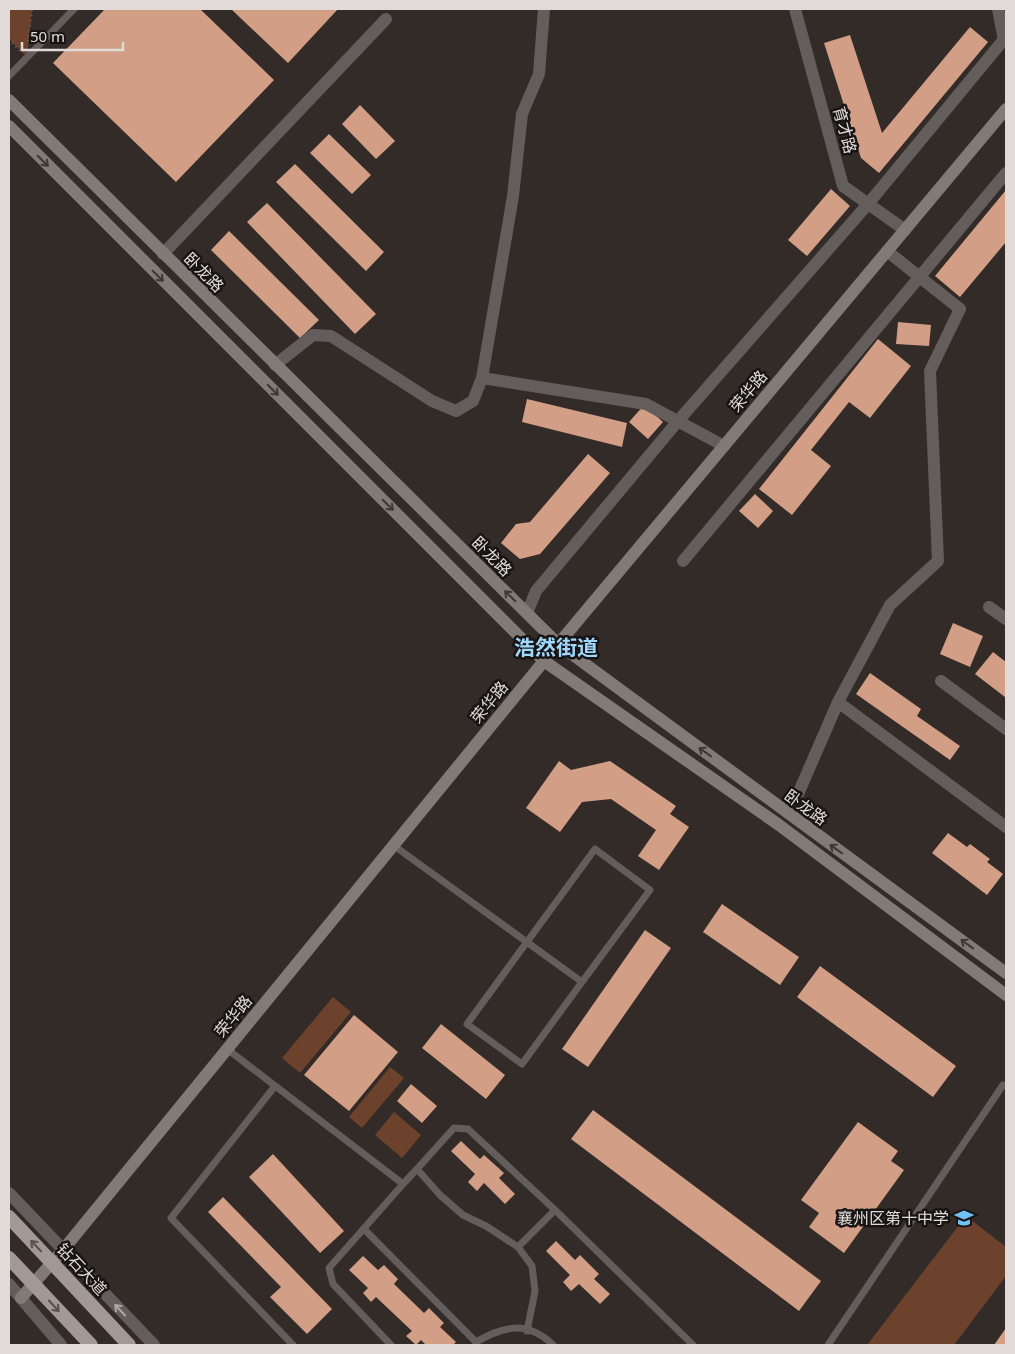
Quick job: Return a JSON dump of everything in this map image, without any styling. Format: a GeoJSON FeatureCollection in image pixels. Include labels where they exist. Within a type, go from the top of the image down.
{"type":"FeatureCollection","features":[{"type":"Feature","properties":{"kind":"highway","name":"钻石大道"},"geometry":{"type":"LineString","coordinates":[[9,1217],[129,1345]]}},
{"type":"Feature","properties":{"kind":"highway"},"geometry":{"type":"LineString","coordinates":[[9,1258],[91,1345]]}},
{"type":"Feature","properties":{"kind":"main road","name":"卧龙路"},"geometry":{"type":"LineString","coordinates":[[9,100],[558,644],[1006,973]]}},
{"type":"Feature","properties":{"kind":"main road","name":"荣华路"},"geometry":{"type":"LineString","coordinates":[[21,1298],[63,1250],[544,660],[1006,109]]}},
{"type":"Feature","properties":{"kind":"main road","name":"卧龙路"},"geometry":{"type":"LineString","coordinates":[[9,126],[544,660],[778,825],[1006,995]]}},
{"type":"Feature","properties":{"kind":"street"},"geometry":{"type":"LineString","coordinates":[[276,365],[313,335],[330,336],[432,401],[456,411],[473,401],[482,378],[513,196],[522,114],[539,74],[544,9]]}},
{"type":"Feature","properties":{"kind":"street","name":"育才路"},"geometry":{"type":"LineString","coordinates":[[796,9],[843,186],[904,230]]}},
{"type":"Feature","properties":{"kind":"street"},"geometry":{"type":"LineString","coordinates":[[527,613],[536,591],[678,421],[868,204],[1005,40],[998,9]]}},
{"type":"Feature","properties":{"kind":"street"},"geometry":{"type":"LineString","coordinates":[[163,254],[386,19]]}},
{"type":"Feature","properties":{"kind":"street"},"geometry":{"type":"LineString","coordinates":[[683,561],[921,278],[1006,173]]}},
{"type":"Feature","properties":{"kind":"street"},"geometry":{"type":"LineString","coordinates":[[794,801],[838,702],[890,605],[938,561],[930,371],[960,309],[887,250]]}},
{"type":"Feature","properties":{"kind":"street"},"geometry":{"type":"LineString","coordinates":[[482,378],[646,404],[724,446]]}},
{"type":"Feature","properties":{"kind":"street"},"geometry":{"type":"LineString","coordinates":[[989,607],[1006,619]]}},
{"type":"Feature","properties":{"kind":"street"},"geometry":{"type":"LineString","coordinates":[[942,681],[1006,729]]}},
{"type":"Feature","properties":{"kind":"street"},"geometry":{"type":"LineString","coordinates":[[838,702],[1006,828]]}},
{"type":"Feature","properties":{"kind":"street"},"geometry":{"type":"LineString","coordinates":[[9,1193],[154,1345]]}},
{"type":"Feature","properties":{"kind":"street"},"geometry":{"type":"LineString","coordinates":[[9,1284],[61,1345]]}},
{"type":"Feature","properties":{"kind":"lane"},"geometry":{"type":"LineString","coordinates":[[9,76],[74,9]]}},
{"type":"Feature","properties":{"kind":"lane"},"geometry":{"type":"LineString","coordinates":[[393,845],[582,982]]}},
{"type":"Feature","properties":{"kind":"lane"},"geometry":{"type":"LineString","coordinates":[[595,850],[650,890],[582,982],[522,1064],[467,1024],[595,850]]}},
{"type":"Feature","properties":{"kind":"lane"},"geometry":{"type":"LineString","coordinates":[[227,1049],[404,1184]]}},
{"type":"Feature","properties":{"kind":"lane"},"geometry":{"type":"LineString","coordinates":[[828,1345],[1003,1085]]}},
{"type":"Feature","properties":{"kind":"lane"},"geometry":{"type":"LineString","coordinates":[[275,1086],[171,1218],[293,1345]]}},
{"type":"Feature","properties":{"kind":"lane"},"geometry":{"type":"LineString","coordinates":[[391,1345],[333,1284],[329,1268],[454,1128],[468,1129],[555,1210],[693,1345]]}},
{"type":"Feature","properties":{"kind":"lane"},"geometry":{"type":"LineString","coordinates":[[417,1169],[440,1195],[463,1215],[486,1226],[518,1247],[532,1266],[535,1291],[526,1331]]}},
{"type":"Feature","properties":{"kind":"lane"},"geometry":{"type":"LineString","coordinates":[[518,1247],[555,1210]]}},
{"type":"Feature","properties":{"kind":"lane"},"geometry":{"type":"LineString","coordinates":[[364,1229],[476,1344],[496,1331],[514,1327],[545,1338],[553,1345]]}},
{"type":"Feature","properties":{"kind":"path"},"geometry":{"type":"LineString","coordinates":[[26,57],[32,9]]}},
{"type":"Feature","properties":{"kind":"path"},"geometry":{"type":"LineString","coordinates":[[9,39],[26,57]]}},
{"type":"Feature","properties":{"kind":"shaded area"},"geometry":{"type":"Polygon","coordinates":[[[9,9],[32,9],[27,57],[9,39],[9,9]]]}},
{"type":"Feature","properties":{"kind":"shaded area"},"geometry":{"type":"Polygon","coordinates":[[[333,997],[351,1012],[300,1073],[282,1058],[333,997]]]}},
{"type":"Feature","properties":{"kind":"shaded area"},"geometry":{"type":"Polygon","coordinates":[[[390,1067],[404,1078],[362,1128],[349,1117],[390,1067]]]}},
{"type":"Feature","properties":{"kind":"shaded area"},"geometry":{"type":"Polygon","coordinates":[[[394,1112],[421,1135],[402,1158],[375,1135],[394,1112]]]}},
{"type":"Feature","properties":{"kind":"shaded area"},"geometry":{"type":"Polygon","coordinates":[[[966,1216],[1006,1247],[1006,1276],[954,1345],[867,1345],[966,1216]]]}},
{"type":"Feature","properties":{"kind":"building"},"geometry":{"type":"Polygon","coordinates":[[[105,9],[200,9],[274,80],[176,182],[53,63],[105,9]]]}},
{"type":"Feature","properties":{"kind":"building"},"geometry":{"type":"Polygon","coordinates":[[[231,9],[338,9],[288,63],[231,9]]]}},
{"type":"Feature","properties":{"kind":"building"},"geometry":{"type":"Polygon","coordinates":[[[970,27],[988,42],[879,173],[861,158],[824,43],[850,35],[882,133],[970,27]]]}},
{"type":"Feature","properties":{"kind":"building"},"geometry":{"type":"Polygon","coordinates":[[[360,105],[395,141],[376,159],[342,124],[360,105]]]}},
{"type":"Feature","properties":{"kind":"building"},"geometry":{"type":"Polygon","coordinates":[[[329,134],[371,175],[352,194],[310,153],[329,134]]]}},
{"type":"Feature","properties":{"kind":"building"},"geometry":{"type":"Polygon","coordinates":[[[295,164],[384,252],[366,271],[276,182],[295,164]]]}},
{"type":"Feature","properties":{"kind":"building"},"geometry":{"type":"Polygon","coordinates":[[[831,189],[850,206],[807,256],[788,240],[831,189]]]}},
{"type":"Feature","properties":{"kind":"building"},"geometry":{"type":"Polygon","coordinates":[[[1006,190],[1006,242],[960,297],[935,276],[1006,190]]]}},
{"type":"Feature","properties":{"kind":"building"},"geometry":{"type":"Polygon","coordinates":[[[267,203],[376,314],[355,334],[247,222],[267,203]]]}},
{"type":"Feature","properties":{"kind":"building"},"geometry":{"type":"Polygon","coordinates":[[[229,231],[319,320],[300,338],[211,250],[229,231]]]}},
{"type":"Feature","properties":{"kind":"building"},"geometry":{"type":"Polygon","coordinates":[[[898,322],[931,325],[929,346],[896,344],[898,322]]]}},
{"type":"Feature","properties":{"kind":"building"},"geometry":{"type":"Polygon","coordinates":[[[878,339],[911,366],[870,418],[849,402],[811,450],[831,466],[792,515],[759,489],[878,339]]]}},
{"type":"Feature","properties":{"kind":"building"},"geometry":{"type":"Polygon","coordinates":[[[527,399],[627,423],[622,447],[522,422],[527,399]]]}},
{"type":"Feature","properties":{"kind":"building"},"geometry":{"type":"Polygon","coordinates":[[[644,405],[663,422],[648,439],[629,422],[644,405]]]}},
{"type":"Feature","properties":{"kind":"building"},"geometry":{"type":"Polygon","coordinates":[[[588,454],[610,473],[540,554],[520,559],[501,543],[516,524],[530,522],[588,454]]]}},
{"type":"Feature","properties":{"kind":"building"},"geometry":{"type":"Polygon","coordinates":[[[755,494],[773,511],[758,528],[739,511],[755,494]]]}},
{"type":"Feature","properties":{"kind":"building"},"geometry":{"type":"Polygon","coordinates":[[[953,623],[983,636],[970,667],[940,654],[953,623]]]}},
{"type":"Feature","properties":{"kind":"building"},"geometry":{"type":"Polygon","coordinates":[[[993,652],[1006,662],[1005,697],[975,674],[993,652]]]}},
{"type":"Feature","properties":{"kind":"building"},"geometry":{"type":"Polygon","coordinates":[[[870,673],[921,709],[917,716],[960,746],[950,760],[856,694],[870,673]]]}},
{"type":"Feature","properties":{"kind":"building"},"geometry":{"type":"Polygon","coordinates":[[[559,761],[571,770],[610,761],[676,806],[670,814],[689,827],[659,870],[638,856],[656,830],[611,799],[582,802],[560,832],[526,808],[559,761]]]}},
{"type":"Feature","properties":{"kind":"building"},"geometry":{"type":"Polygon","coordinates":[[[948,833],[967,847],[970,844],[990,859],[987,862],[1003,874],[987,895],[932,853],[948,833]]]}},
{"type":"Feature","properties":{"kind":"building"},"geometry":{"type":"Polygon","coordinates":[[[722,904],[799,957],[780,985],[703,932],[722,904]]]}},
{"type":"Feature","properties":{"kind":"building"},"geometry":{"type":"Polygon","coordinates":[[[645,930],[671,948],[588,1067],[562,1049],[645,930]]]}},
{"type":"Feature","properties":{"kind":"building"},"geometry":{"type":"Polygon","coordinates":[[[820,966],[956,1066],[933,1097],[797,997],[820,966]]]}},
{"type":"Feature","properties":{"kind":"building"},"geometry":{"type":"Polygon","coordinates":[[[354,1015],[398,1052],[349,1111],[304,1075],[354,1015]]]}},
{"type":"Feature","properties":{"kind":"building"},"geometry":{"type":"Polygon","coordinates":[[[441,1024],[505,1075],[486,1099],[422,1048],[441,1024]]]}},
{"type":"Feature","properties":{"kind":"building"},"geometry":{"type":"Polygon","coordinates":[[[411,1084],[437,1106],[422,1123],[397,1101],[411,1084]]]}},
{"type":"Feature","properties":{"kind":"building"},"geometry":{"type":"Polygon","coordinates":[[[593,1110],[821,1281],[799,1311],[571,1139],[593,1110]]]}},
{"type":"Feature","properties":{"kind":"building"},"geometry":{"type":"Polygon","coordinates":[[[858,1122],[898,1151],[891,1161],[904,1170],[844,1253],[809,1227],[819,1213],[801,1200],[858,1122]]]}},
{"type":"Feature","properties":{"kind":"building"},"geometry":{"type":"Polygon","coordinates":[[[461,1141],[480,1159],[484,1155],[504,1173],[499,1178],[515,1194],[505,1204],[484,1183],[477,1191],[468,1182],[475,1174],[451,1151],[461,1141]]]}},
{"type":"Feature","properties":{"kind":"building"},"geometry":{"type":"Polygon","coordinates":[[[273,1154],[344,1231],[320,1253],[249,1177],[273,1154]]]}},
{"type":"Feature","properties":{"kind":"building"},"geometry":{"type":"Polygon","coordinates":[[[223,1197],[332,1309],[307,1334],[270,1297],[281,1287],[208,1212],[223,1197]]]}},
{"type":"Feature","properties":{"kind":"building"},"geometry":{"type":"Polygon","coordinates":[[[556,1241],[575,1260],[580,1255],[599,1274],[594,1279],[610,1294],[600,1304],[579,1284],[571,1291],[563,1282],[570,1275],[546,1251],[556,1241]]]}},
{"type":"Feature","properties":{"kind":"building"},"geometry":{"type":"Polygon","coordinates":[[[363,1256],[378,1270],[384,1265],[398,1279],[394,1284],[424,1313],[429,1308],[444,1323],[440,1327],[456,1342],[453,1345],[426,1345],[421,1340],[416,1345],[406,1336],[412,1331],[376,1297],[371,1302],[363,1293],[368,1288],[349,1270],[363,1256]]]}},
{"type":"Feature","properties":{"kind":"building"},"geometry":{"type":"Polygon","coordinates":[[[1006,1328],[1006,1345],[994,1345],[1006,1328]]]}},
{"type":"Feature","properties":{"kind":"place","name":"襄州区第十中学"},"geometry":{"type":"Point","coordinates":[964,1218]}},
{"type":"Feature","properties":{"kind":"district","name":"浩然街道"},"geometry":{"type":"Point","coordinates":[556,647]}}]}
